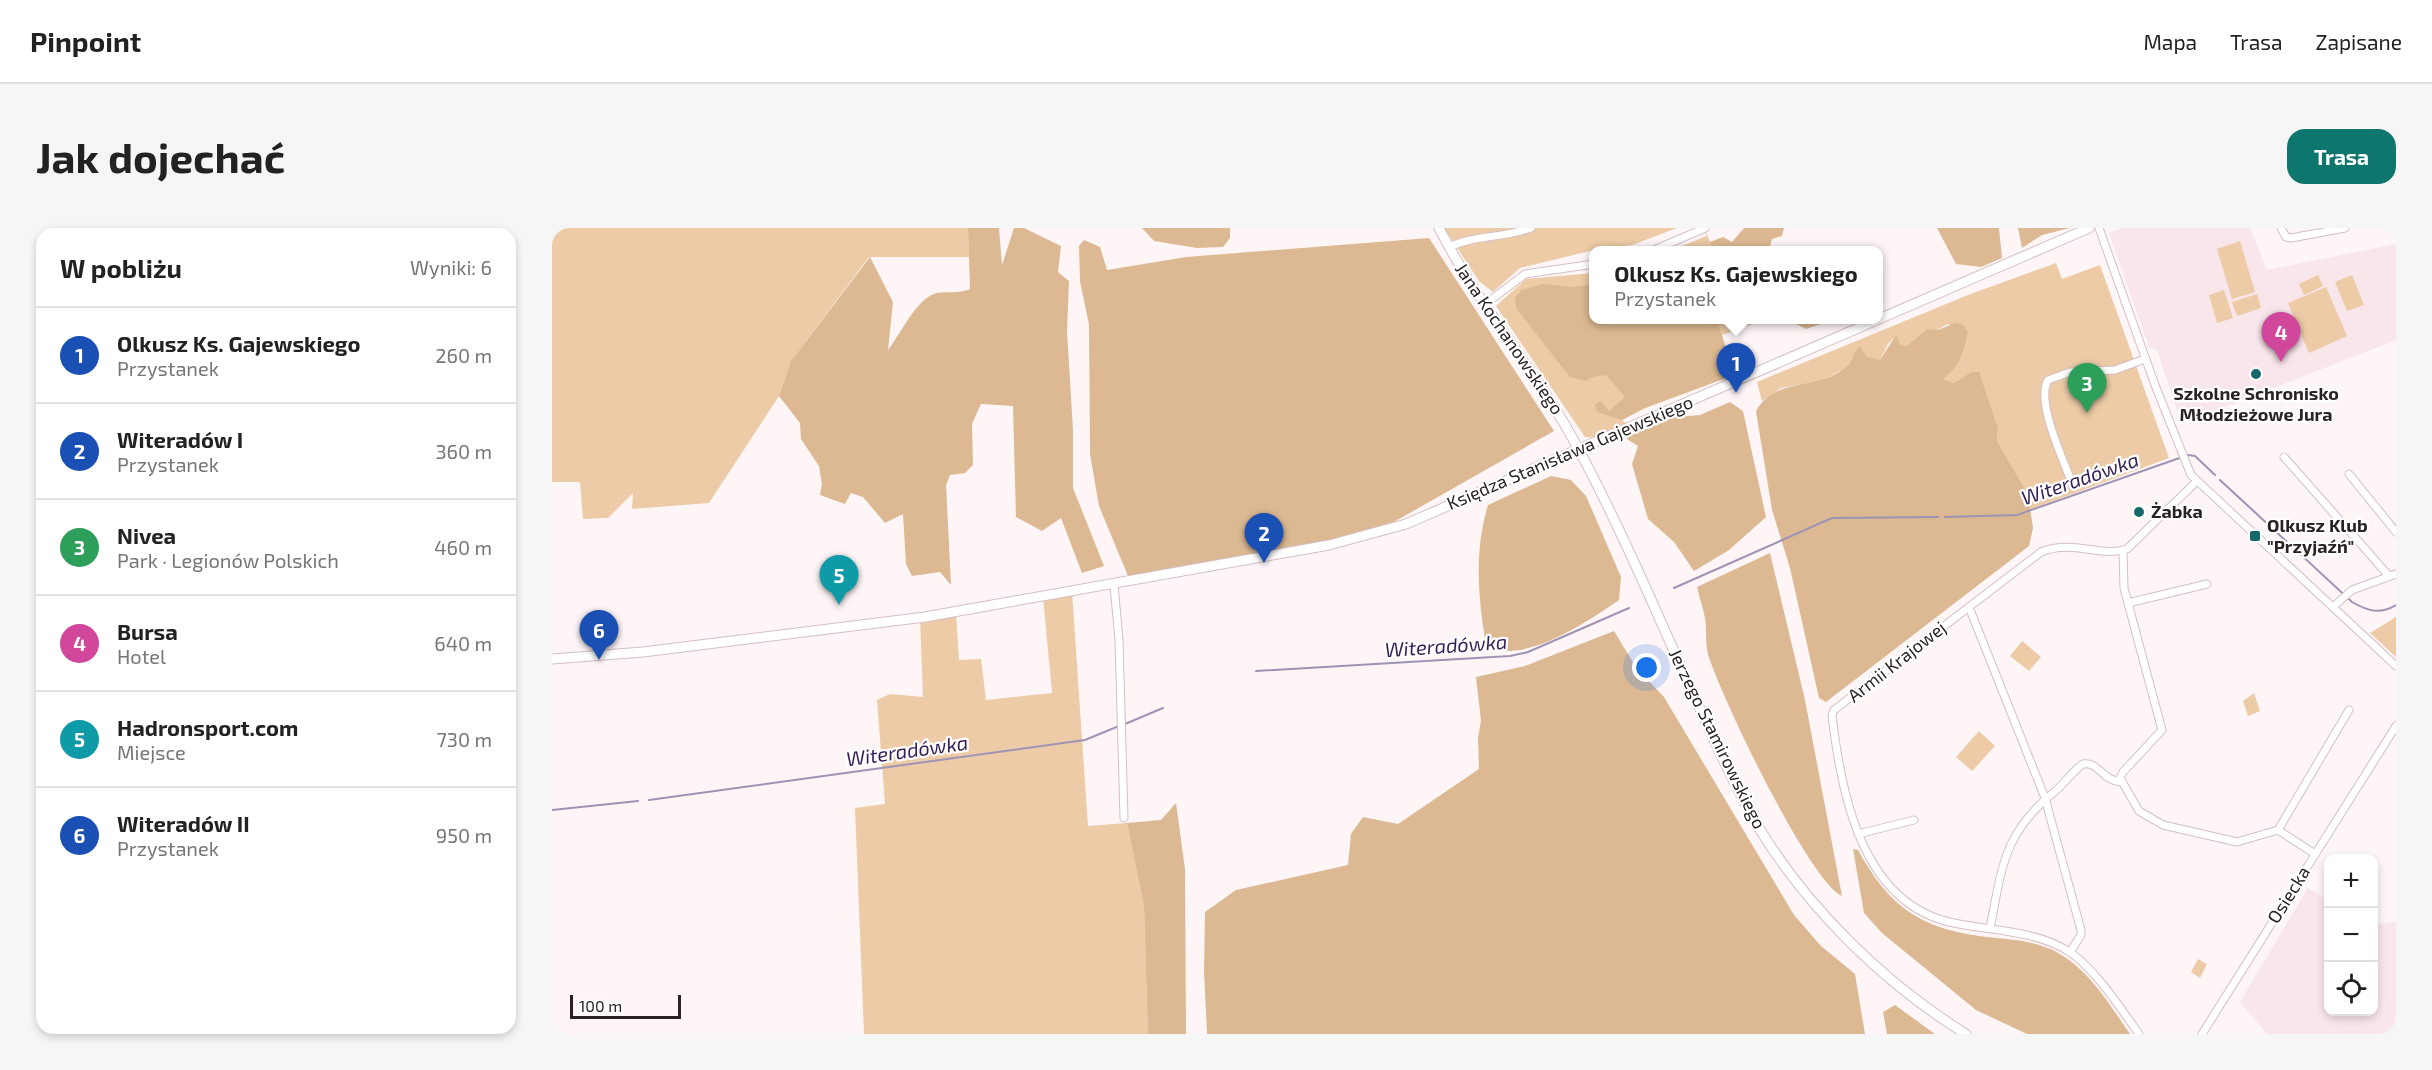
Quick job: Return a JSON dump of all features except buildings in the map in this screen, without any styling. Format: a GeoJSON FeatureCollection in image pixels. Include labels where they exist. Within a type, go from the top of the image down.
{"type":"FeatureCollection","features":[{"type":"Feature","properties":{"kind":"street","name":"Jana Kochanowskiego"},"geometry":{"type":"LineString","coordinates":[[1439,228],[1484,305],[1551,399],[1579,449]]}},
{"type":"Feature","properties":{"kind":"street"},"geometry":{"type":"LineString","coordinates":[[1449,247],[1460,242],[1515,234],[1531,228]]}},
{"type":"Feature","properties":{"kind":"street"},"geometry":{"type":"LineString","coordinates":[[1663,246],[1705,228]]}},
{"type":"Feature","properties":{"kind":"street","name":"Księdza Stanisława Gajewskiego"},"geometry":{"type":"LineString","coordinates":[[1883,317],[2089,228]]}},
{"type":"Feature","properties":{"kind":"street"},"geometry":{"type":"LineString","coordinates":[[2099,228],[2182,457],[2197,481],[2396,666]]}},
{"type":"Feature","properties":{"kind":"street"},"geometry":{"type":"LineString","coordinates":[[2281,228],[2286,237],[2291,238],[2345,228]]}},
{"type":"Feature","properties":{"kind":"street"},"geometry":{"type":"LineString","coordinates":[[1484,305],[1525,274],[1589,265]]}},
{"type":"Feature","properties":{"kind":"street","name":"Księdza Stanisława Gajewskiego"},"geometry":{"type":"LineString","coordinates":[[552,659],[643,652],[920,618],[1114,585],[1375,535],[1406,525],[1867,324]]}},
{"type":"Feature","properties":{"kind":"street"},"geometry":{"type":"LineString","coordinates":[[2073,486],[2046,410],[2044,386],[2048,380],[2070,372],[2115,369],[2145,359]]}},
{"type":"Feature","properties":{"kind":"street","name":"Jerzego Stamirowskiego"},"geometry":{"type":"LineString","coordinates":[[1579,449],[1737,789],[1783,864],[1815,903],[1860,951],[1906,990],[1966,1034]]}},
{"type":"Feature","properties":{"kind":"street"},"geometry":{"type":"LineString","coordinates":[[2284,457],[2393,575],[2344,595],[2333,608]]}},
{"type":"Feature","properties":{"kind":"street"},"geometry":{"type":"LineString","coordinates":[[2349,474],[2396,532]]}},
{"type":"Feature","properties":{"kind":"street"},"geometry":{"type":"LineString","coordinates":[[2197,481],[2134,544],[2123,551],[2124,588],[2127,603],[2162,730],[2123,772],[2121,782],[2139,811],[2163,825],[2237,842],[2278,830],[2349,710]]}},
{"type":"Feature","properties":{"kind":"street","name":"Armii Krajowej"},"geometry":{"type":"LineString","coordinates":[[2123,551],[2053,547],[2030,560],[1834,710],[1834,729],[1858,834],[1871,861],[1887,884],[1914,909],[1941,920],[2049,941],[2070,952],[2095,978],[2139,1034]]}},
{"type":"Feature","properties":{"kind":"street"},"geometry":{"type":"LineString","coordinates":[[1114,585],[1119,640],[1124,818]]}},
{"type":"Feature","properties":{"kind":"street"},"geometry":{"type":"LineString","coordinates":[[2127,603],[2207,585]]}},
{"type":"Feature","properties":{"kind":"street"},"geometry":{"type":"LineString","coordinates":[[1969,607],[2045,798],[2081,930],[2081,935],[2070,952]]}},
{"type":"Feature","properties":{"kind":"street","name":"Osiecka"},"geometry":{"type":"LineString","coordinates":[[2202,1034],[2396,726]]}},
{"type":"Feature","properties":{"kind":"street"},"geometry":{"type":"LineString","coordinates":[[1990,928],[2005,852],[2012,839],[2045,798],[2083,764],[2092,765],[2111,782],[2121,782]]}},
{"type":"Feature","properties":{"kind":"street"},"geometry":{"type":"LineString","coordinates":[[1858,834],[1914,820]]}},
{"type":"Feature","properties":{"kind":"street"},"geometry":{"type":"LineString","coordinates":[[2278,830],[2315,854]]}},
{"type":"Feature","properties":{"kind":"shaded area"},"geometry":{"type":"Polygon","coordinates":[[[552,228],[968,228],[969,257],[869,257],[791,361],[779,396],[709,503],[632,509],[633,493],[608,518],[583,519],[580,482],[552,482],[552,228]]]}},
{"type":"Feature","properties":{"kind":"shaded area"},"geometry":{"type":"Polygon","coordinates":[[[968,228],[999,228],[1002,265],[1014,228],[1024,228],[1061,246],[1058,272],[1069,281],[1067,331],[1073,430],[1073,488],[1104,566],[1082,573],[1061,518],[1042,531],[1016,517],[1013,406],[981,404],[972,424],[973,465],[965,473],[950,475],[946,485],[951,585],[940,572],[912,576],[906,564],[903,514],[885,523],[863,497],[851,493],[845,504],[820,495],[822,484],[819,466],[801,439],[800,423],[779,396],[791,361],[870,257],[893,302],[888,350],[923,301],[937,293],[970,289],[968,228]]]}},
{"type":"Feature","properties":{"kind":"shaded area"},"geometry":{"type":"Polygon","coordinates":[[[1142,228],[1230,228],[1230,238],[1223,247],[1197,248],[1154,241],[1142,228]]]}},
{"type":"Feature","properties":{"kind":"shaded area"},"geometry":{"type":"Polygon","coordinates":[[[1444,228],[1677,228],[1632,245],[1589,246],[1589,251],[1520,268],[1493,292],[1479,281],[1444,228]]]}},
{"type":"Feature","properties":{"kind":"shaded area"},"geometry":{"type":"Polygon","coordinates":[[[1744,228],[1784,228],[1782,236],[1772,239],[1770,246],[1712,246],[1710,242],[1723,237],[1732,242],[1744,228]]]}},
{"type":"Feature","properties":{"kind":"shaded area"},"geometry":{"type":"Polygon","coordinates":[[[1937,228],[1999,228],[2002,258],[1981,267],[1956,264],[1937,228]]]}},
{"type":"Feature","properties":{"kind":"shaded area"},"geometry":{"type":"Polygon","coordinates":[[[2018,228],[2070,228],[2042,235],[2022,248],[2018,228]]]}},
{"type":"Feature","properties":{"kind":"shaded area"},"geometry":{"type":"Polygon","coordinates":[[[2121,228],[2250,228],[2267,270],[2396,244],[2396,340],[2194,419],[2190,409],[2178,413],[2157,350],[2149,347],[2109,233],[2121,228]]]}},
{"type":"Feature","properties":{"kind":"shaded area"},"geometry":{"type":"Polygon","coordinates":[[[1706,232],[1711,246],[1682,246],[1706,236],[1706,232]]]}},
{"type":"Feature","properties":{"kind":"shaded area"},"geometry":{"type":"Polygon","coordinates":[[[1429,238],[1554,431],[1378,531],[1329,543],[1128,576],[1099,506],[1090,454],[1089,325],[1080,281],[1079,246],[1084,240],[1100,247],[1107,270],[1186,257],[1429,238]]]}},
{"type":"Feature","properties":{"kind":"shaded area"},"geometry":{"type":"Polygon","coordinates":[[[2240,241],[2255,292],[2232,299],[2217,249],[2240,241]]]}},
{"type":"Feature","properties":{"kind":"shaded area"},"geometry":{"type":"Polygon","coordinates":[[[2056,263],[2062,279],[2100,265],[2169,458],[2029,510],[2028,494],[1997,441],[1998,428],[1988,401],[1971,372],[1954,383],[1942,379],[1957,365],[1968,333],[1948,324],[1907,346],[1900,344],[1896,336],[1888,344],[1880,360],[1867,358],[1860,346],[1846,368],[1823,380],[1781,388],[1762,401],[1757,382],[1968,295],[2056,263]]]}},
{"type":"Feature","properties":{"kind":"shaded area"},"geometry":{"type":"Polygon","coordinates":[[[1589,273],[1589,324],[1734,324],[1736,330],[1722,335],[1734,375],[1645,408],[1622,420],[1626,423],[1606,433],[1595,437],[1585,437],[1496,306],[1526,279],[1589,273]]]}},
{"type":"Feature","properties":{"kind":"shaded area"},"geometry":{"type":"Polygon","coordinates":[[[2318,275],[2323,286],[2304,295],[2299,284],[2318,275]]]}},
{"type":"Feature","properties":{"kind":"shaded area"},"geometry":{"type":"Polygon","coordinates":[[[2352,275],[2364,305],[2347,311],[2335,282],[2352,275]]]}},
{"type":"Feature","properties":{"kind":"shaded area"},"geometry":{"type":"Polygon","coordinates":[[[1542,284],[1572,287],[1589,285],[1589,324],[1718,324],[1734,375],[1645,408],[1622,420],[1597,412],[1595,405],[1600,401],[1609,411],[1625,397],[1606,375],[1592,377],[1586,381],[1570,377],[1516,308],[1515,297],[1522,290],[1542,284]]]}},
{"type":"Feature","properties":{"kind":"shaded area"},"geometry":{"type":"Polygon","coordinates":[[[2326,287],[2347,336],[2309,353],[2288,303],[2326,287]]]}},
{"type":"Feature","properties":{"kind":"shaded area"},"geometry":{"type":"Polygon","coordinates":[[[2224,290],[2233,318],[2217,323],[2209,295],[2224,290]]]}},
{"type":"Feature","properties":{"kind":"shaded area"},"geometry":{"type":"Polygon","coordinates":[[[2257,294],[2261,308],[2237,316],[2232,302],[2257,294]]]}},
{"type":"Feature","properties":{"kind":"shaded area"},"geometry":{"type":"Polygon","coordinates":[[[1955,323],[1964,325],[1968,333],[1965,347],[1954,369],[1943,379],[1954,383],[1971,372],[1979,372],[1998,428],[1997,441],[2028,494],[2033,528],[2029,546],[1826,702],[1819,698],[1790,568],[1772,510],[1756,411],[1764,400],[1774,393],[1834,375],[1848,366],[1860,346],[1867,357],[1880,360],[1896,335],[1900,344],[1907,346],[1927,329],[1938,330],[1955,323]]]}},
{"type":"Feature","properties":{"kind":"shaded area"},"geometry":{"type":"Polygon","coordinates":[[[1734,324],[1752,324],[1736,330],[1734,324]]]}},
{"type":"Feature","properties":{"kind":"shaded area"},"geometry":{"type":"Polygon","coordinates":[[[1796,324],[1820,324],[1806,329],[1796,324]]]}},
{"type":"Feature","properties":{"kind":"shaded area"},"geometry":{"type":"Polygon","coordinates":[[[1730,402],[1743,411],[1766,517],[1729,550],[1694,571],[1674,542],[1648,519],[1632,464],[1638,446],[1627,439],[1628,436],[1674,417],[1700,415],[1730,402]]]}},
{"type":"Feature","properties":{"kind":"shaded area"},"geometry":{"type":"Polygon","coordinates":[[[1551,476],[1571,480],[1586,496],[1621,577],[1619,600],[1552,640],[1523,649],[1500,650],[1486,645],[1481,610],[1479,557],[1488,505],[1551,476]]]}},
{"type":"Feature","properties":{"kind":"shaded area"},"geometry":{"type":"Polygon","coordinates":[[[1770,553],[1805,700],[1842,896],[1827,883],[1788,824],[1729,707],[1707,650],[1705,618],[1697,587],[1770,553]]]}},
{"type":"Feature","properties":{"kind":"shaded area"},"geometry":{"type":"Polygon","coordinates":[[[1072,592],[1088,826],[1127,823],[1144,907],[1148,1034],[864,1034],[855,808],[885,804],[877,700],[890,694],[923,697],[920,618],[956,612],[959,660],[981,659],[986,700],[1052,693],[1043,597],[1072,592]]]}},
{"type":"Feature","properties":{"kind":"shaded area"},"geometry":{"type":"Polygon","coordinates":[[[2396,617],[2396,657],[2370,633],[2396,617]]]}},
{"type":"Feature","properties":{"kind":"shaded area"},"geometry":{"type":"Polygon","coordinates":[[[1614,631],[1637,669],[1664,697],[1794,915],[1821,946],[1855,974],[1865,1034],[1207,1034],[1204,971],[1205,912],[1236,890],[1348,865],[1351,834],[1363,817],[1398,824],[1479,769],[1478,738],[1481,721],[1476,677],[1525,666],[1614,631]]]}},
{"type":"Feature","properties":{"kind":"shaded area"},"geometry":{"type":"Polygon","coordinates":[[[2022,641],[2041,657],[2029,671],[2010,656],[2022,641]]]}},
{"type":"Feature","properties":{"kind":"shaded area"},"geometry":{"type":"Polygon","coordinates":[[[2254,693],[2260,711],[2248,716],[2243,701],[2254,693]]]}},
{"type":"Feature","properties":{"kind":"shaded area"},"geometry":{"type":"Polygon","coordinates":[[[1979,731],[1995,746],[1972,771],[1956,757],[1979,731]]]}},
{"type":"Feature","properties":{"kind":"shaded area"},"geometry":{"type":"Polygon","coordinates":[[[1176,803],[1185,869],[1186,1034],[1148,1034],[1144,907],[1127,823],[1161,820],[1176,803]]]}},
{"type":"Feature","properties":{"kind":"shaded area"},"geometry":{"type":"Polygon","coordinates":[[[1853,849],[1858,850],[1882,887],[1895,901],[1926,921],[1964,933],[2031,943],[2059,953],[2094,983],[2130,1034],[2027,1034],[1976,1010],[1882,933],[1864,913],[1853,849]]]}},
{"type":"Feature","properties":{"kind":"shaded area"},"geometry":{"type":"Polygon","coordinates":[[[2308,888],[2324,898],[2324,1016],[2378,1016],[2378,924],[2396,922],[2396,1034],[2267,1034],[2240,1002],[2308,888]]]}},
{"type":"Feature","properties":{"kind":"shaded area"},"geometry":{"type":"Polygon","coordinates":[[[2198,959],[2207,964],[2200,978],[2191,972],[2198,959]]]}},
{"type":"Feature","properties":{"kind":"shaded area"},"geometry":{"type":"Polygon","coordinates":[[[1895,1005],[1935,1034],[1887,1034],[1883,1012],[1895,1005]]]}},
{"type":"Feature","properties":{"kind":"waterway","name":"Witeradówka"},"geometry":{"type":"LineString","coordinates":[[1945,517],[2017,515],[2188,455],[2195,456],[2215,475]]}},
{"type":"Feature","properties":{"kind":"waterway","name":"Witeradówka"},"geometry":{"type":"LineString","coordinates":[[2220,480],[2352,602],[2374,611],[2396,605]]}},
{"type":"Feature","properties":{"kind":"waterway","name":"Witeradówka"},"geometry":{"type":"LineString","coordinates":[[1674,588],[1832,518],[1938,517]]}},
{"type":"Feature","properties":{"kind":"waterway","name":"Witeradówka"},"geometry":{"type":"LineString","coordinates":[[1256,671],[1510,656],[1528,652],[1629,608]]}},
{"type":"Feature","properties":{"kind":"waterway","name":"Witeradówka"},"geometry":{"type":"LineString","coordinates":[[1125,724],[1163,708]]}},
{"type":"Feature","properties":{"kind":"waterway","name":"Witeradówka"},"geometry":{"type":"LineString","coordinates":[[649,800],[1085,740],[1119,726]]}},
{"type":"Feature","properties":{"kind":"waterway","name":"Witeradówka"},"geometry":{"type":"LineString","coordinates":[[552,810],[638,801]]}},
{"type":"Feature","properties":{"kind":"place","name":"Bursa"},"geometry":{"type":"Point","coordinates":[2281,362]}},
{"type":"Feature","properties":{"kind":"place","name":"Szkolne Schronisko Młodzieżowe Jura"},"geometry":{"type":"Point","coordinates":[2256,374]}},
{"type":"Feature","properties":{"kind":"place","name":"Olkusz Ks. Gajewskiego"},"geometry":{"type":"Point","coordinates":[1736,393]}},
{"type":"Feature","properties":{"kind":"place","name":"Nivea"},"geometry":{"type":"Point","coordinates":[2087,413]}},
{"type":"Feature","properties":{"kind":"place","name":"Żabka"},"geometry":{"type":"Point","coordinates":[2139,512]}},
{"type":"Feature","properties":{"kind":"place","name":"Olkusz Klub \"Przyjaźń\""},"geometry":{"type":"Point","coordinates":[2255,536]}},
{"type":"Feature","properties":{"kind":"place","name":"Witeradów I"},"geometry":{"type":"Point","coordinates":[1264,563]}},
{"type":"Feature","properties":{"kind":"place","name":"Hadronsport.com"},"geometry":{"type":"Point","coordinates":[839,605]}},
{"type":"Feature","properties":{"kind":"place","name":"Witeradów II"},"geometry":{"type":"Point","coordinates":[599,660]}}]}
